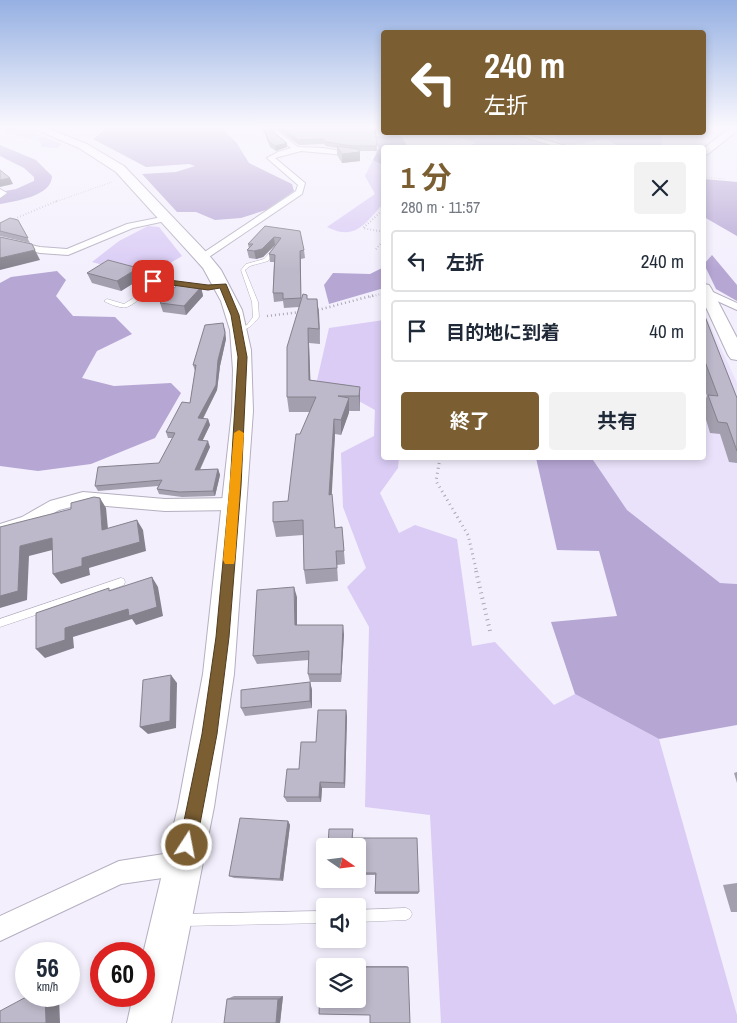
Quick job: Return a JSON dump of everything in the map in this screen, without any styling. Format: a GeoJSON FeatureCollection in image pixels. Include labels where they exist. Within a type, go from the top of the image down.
{"type":"FeatureCollection","features":[{"type":"Feature","properties":{"kind":"main road"},"geometry":{"type":"LineString","coordinates":[[126,175],[203,256],[248,323],[243,357],[223,637],[209,734],[184,863],[149,1023]]}},
{"type":"Feature","properties":{"kind":"street"},"geometry":{"type":"LineString","coordinates":[[203,256],[299,192],[302,185],[290,175]]}},
{"type":"Feature","properties":{"kind":"street"},"geometry":{"type":"LineString","coordinates":[[0,241],[40,250],[68,252],[130,226],[168,218]]}},
{"type":"Feature","properties":{"kind":"street"},"geometry":{"type":"LineString","coordinates":[[706,291],[737,308]]}},
{"type":"Feature","properties":{"kind":"street"},"geometry":{"type":"LineString","coordinates":[[706,294],[737,355]]}},
{"type":"Feature","properties":{"kind":"street"},"geometry":{"type":"LineString","coordinates":[[0,530],[27,521],[55,505],[83,498],[165,505],[234,504]]}},
{"type":"Feature","properties":{"kind":"street"},"geometry":{"type":"LineString","coordinates":[[0,929],[119,873],[184,863]]}},
{"type":"Feature","properties":{"kind":"lane"},"geometry":{"type":"LineString","coordinates":[[248,323],[255,302],[242,270],[248,265],[266,260],[278,247]]}},
{"type":"Feature","properties":{"kind":"lane"},"geometry":{"type":"LineString","coordinates":[[107,301],[125,306],[134,300],[153,281],[208,288],[223,286]]}},
{"type":"Feature","properties":{"kind":"lane"},"geometry":{"type":"LineString","coordinates":[[0,623],[121,582]]}},
{"type":"Feature","properties":{"kind":"lane"},"geometry":{"type":"LineString","coordinates":[[366,916],[406,914]]}},
{"type":"Feature","properties":{"kind":"lane"},"geometry":{"type":"LineString","coordinates":[[171,920],[316,916]]}},
{"type":"Feature","properties":{"kind":"path"},"geometry":{"type":"LineString","coordinates":[[706,177],[726,179]]}},
{"type":"Feature","properties":{"kind":"path"},"geometry":{"type":"LineString","coordinates":[[8,222],[40,207],[118,180]]}},
{"type":"Feature","properties":{"kind":"path"},"geometry":{"type":"LineString","coordinates":[[381,212],[363,228],[381,231]]}},
{"type":"Feature","properties":{"kind":"path"},"geometry":{"type":"LineString","coordinates":[[376,249],[381,243]]}},
{"type":"Feature","properties":{"kind":"path"},"geometry":{"type":"LineString","coordinates":[[314,311],[381,294]]}},
{"type":"Feature","properties":{"kind":"path"},"geometry":{"type":"LineString","coordinates":[[248,323],[304,312]]}},
{"type":"Feature","properties":{"kind":"path"},"geometry":{"type":"LineString","coordinates":[[440,460],[436,481],[468,535],[490,631]]}},
{"type":"Feature","properties":{"kind":"shaded area"},"geometry":{"type":"Polygon","coordinates":[[[143,175],[273,175],[292,184],[294,191],[266,210],[241,218],[215,220],[196,212],[177,212],[143,175]]]}},
{"type":"Feature","properties":{"kind":"shaded area"},"geometry":{"type":"Polygon","coordinates":[[[381,175],[381,206],[366,223],[353,231],[337,231],[327,227],[375,194],[365,176],[381,175]]]}},
{"type":"Feature","properties":{"kind":"shaded area"},"geometry":{"type":"Polygon","coordinates":[[[706,179],[737,182],[737,236],[706,218],[706,179]]]}},
{"type":"Feature","properties":{"kind":"shaded area"},"geometry":{"type":"Polygon","coordinates":[[[148,226],[159,227],[182,256],[147,277],[92,262],[119,241],[148,226]]]}},
{"type":"Feature","properties":{"kind":"shaded area"},"geometry":{"type":"Polygon","coordinates":[[[712,255],[737,285],[737,301],[716,289],[706,268],[706,262],[712,255]]]}},
{"type":"Feature","properties":{"kind":"shaded area"},"geometry":{"type":"Polygon","coordinates":[[[381,268],[381,289],[329,304],[324,285],[333,273],[370,274],[381,268]]]}},
{"type":"Feature","properties":{"kind":"shaded area"},"geometry":{"type":"Polygon","coordinates":[[[57,271],[66,280],[56,296],[73,316],[115,317],[132,334],[97,351],[82,378],[114,386],[171,383],[181,393],[155,438],[91,464],[38,471],[0,466],[0,283],[11,277],[57,271]]]}},
{"type":"Feature","properties":{"kind":"shaded area"},"geometry":{"type":"Polygon","coordinates":[[[706,316],[737,383],[737,584],[720,583],[627,510],[592,460],[706,460],[706,316]]]}},
{"type":"Feature","properties":{"kind":"shaded area"},"geometry":{"type":"Polygon","coordinates":[[[381,320],[381,460],[399,460],[398,468],[380,493],[399,533],[415,525],[457,539],[472,646],[495,642],[554,705],[575,694],[659,739],[737,1015],[737,1023],[441,1023],[430,815],[365,807],[369,627],[347,587],[366,568],[343,507],[341,453],[374,436],[375,410],[337,389],[315,389],[329,328],[381,320]]]}},
{"type":"Feature","properties":{"kind":"shaded area"},"geometry":{"type":"Polygon","coordinates":[[[536,460],[593,460],[627,510],[720,583],[737,584],[737,725],[659,739],[575,694],[551,622],[617,616],[599,551],[557,550],[536,460]]]}},
{"type":"Feature","properties":{"kind":"building"},"geometry":{"type":"Polygon","coordinates":[[[0,175],[6,175],[10,178],[0,180],[0,175]]]}},
{"type":"Feature","properties":{"kind":"building"},"geometry":{"type":"Polygon","coordinates":[[[10,218],[18,220],[28,238],[0,231],[0,223],[10,218]]]}},
{"type":"Feature","properties":{"kind":"building"},"geometry":{"type":"Polygon","coordinates":[[[265,226],[300,231],[304,250],[300,251],[301,298],[283,299],[283,293],[273,293],[275,255],[269,254],[281,238],[274,237],[262,249],[247,250],[253,244],[248,244],[265,226]]]}},
{"type":"Feature","properties":{"kind":"building"},"geometry":{"type":"Polygon","coordinates":[[[0,237],[32,244],[35,250],[0,258],[0,237]]]}},
{"type":"Feature","properties":{"kind":"building"},"geometry":{"type":"Polygon","coordinates":[[[108,260],[138,268],[117,281],[87,273],[108,260]]]}},
{"type":"Feature","properties":{"kind":"building"},"geometry":{"type":"Polygon","coordinates":[[[178,284],[201,287],[184,306],[160,303],[178,284]]]}},
{"type":"Feature","properties":{"kind":"building"},"geometry":{"type":"Polygon","coordinates":[[[303,294],[307,295],[307,299],[317,299],[319,329],[308,328],[309,380],[360,387],[359,396],[338,396],[349,398],[341,420],[334,419],[329,495],[332,494],[335,528],[342,527],[344,551],[336,551],[337,568],[304,570],[303,520],[273,522],[273,502],[288,501],[296,434],[300,434],[316,397],[287,397],[287,347],[303,294]]]}},
{"type":"Feature","properties":{"kind":"building"},"geometry":{"type":"Polygon","coordinates":[[[706,319],[737,398],[737,451],[727,423],[718,422],[708,395],[718,396],[706,364],[706,319]]]}},
{"type":"Feature","properties":{"kind":"building"},"geometry":{"type":"Polygon","coordinates":[[[223,323],[225,333],[218,360],[216,385],[198,418],[208,419],[198,440],[208,441],[195,470],[218,469],[213,491],[179,492],[157,489],[162,480],[95,486],[98,467],[159,463],[175,433],[166,432],[182,402],[190,403],[196,365],[193,365],[205,325],[223,323]]]}},
{"type":"Feature","properties":{"kind":"building"},"geometry":{"type":"Polygon","coordinates":[[[94,497],[100,498],[102,530],[137,520],[140,542],[82,558],[82,566],[53,574],[52,538],[20,546],[18,591],[0,596],[0,527],[71,509],[71,503],[94,497]]]}},
{"type":"Feature","properties":{"kind":"building"},"geometry":{"type":"Polygon","coordinates":[[[152,577],[157,607],[129,616],[128,609],[65,628],[65,640],[36,649],[36,613],[109,588],[109,591],[152,577]]]}},
{"type":"Feature","properties":{"kind":"building"},"geometry":{"type":"Polygon","coordinates":[[[294,587],[295,625],[343,625],[341,674],[308,674],[309,651],[253,656],[257,590],[294,587]]]}},
{"type":"Feature","properties":{"kind":"building"},"geometry":{"type":"Polygon","coordinates":[[[171,675],[170,721],[140,727],[143,680],[171,675]]]}},
{"type":"Feature","properties":{"kind":"building"},"geometry":{"type":"Polygon","coordinates":[[[310,682],[310,701],[241,708],[241,690],[310,682]]]}},
{"type":"Feature","properties":{"kind":"building"},"geometry":{"type":"Polygon","coordinates":[[[318,710],[346,710],[344,783],[320,782],[319,797],[284,797],[287,769],[299,769],[301,742],[316,742],[318,710]]]}},
{"type":"Feature","properties":{"kind":"building"},"geometry":{"type":"Polygon","coordinates":[[[240,818],[288,821],[280,879],[229,876],[240,818]]]}},
{"type":"Feature","properties":{"kind":"building"},"geometry":{"type":"Polygon","coordinates":[[[329,829],[353,829],[352,838],[328,838],[329,829]]]}},
{"type":"Feature","properties":{"kind":"building"},"geometry":{"type":"Polygon","coordinates":[[[366,838],[417,838],[419,892],[375,892],[376,873],[366,873],[366,838]]]}},
{"type":"Feature","properties":{"kind":"building"},"geometry":{"type":"Polygon","coordinates":[[[366,967],[408,967],[410,1023],[370,1023],[370,1015],[319,1014],[319,1008],[366,1008],[366,967]]]}},
{"type":"Feature","properties":{"kind":"building"},"geometry":{"type":"Polygon","coordinates":[[[227,999],[278,999],[276,1023],[224,1023],[227,999]]]}},
{"type":"Feature","properties":{"kind":"building"},"geometry":{"type":"Polygon","coordinates":[[[15,1003],[15,1007],[45,1007],[46,1023],[0,1023],[0,1011],[15,1003]]]}},
{"type":"Feature","properties":{"kind":"waterway"},"geometry":{"type":"LineString","coordinates":[[0,198],[17,195],[33,189],[43,183],[42,175]]}},
{"type":"Feature","properties":{"kind":"slow traffic"},"geometry":{"type":"LineString","coordinates":[[229,560],[239,433]]}},
{"type":"Feature","properties":{"kind":"route"},"geometry":{"type":"LineString","coordinates":[[153,281],[208,288],[223,286],[235,315],[243,357],[223,637],[209,734],[187,845]]}}]}
